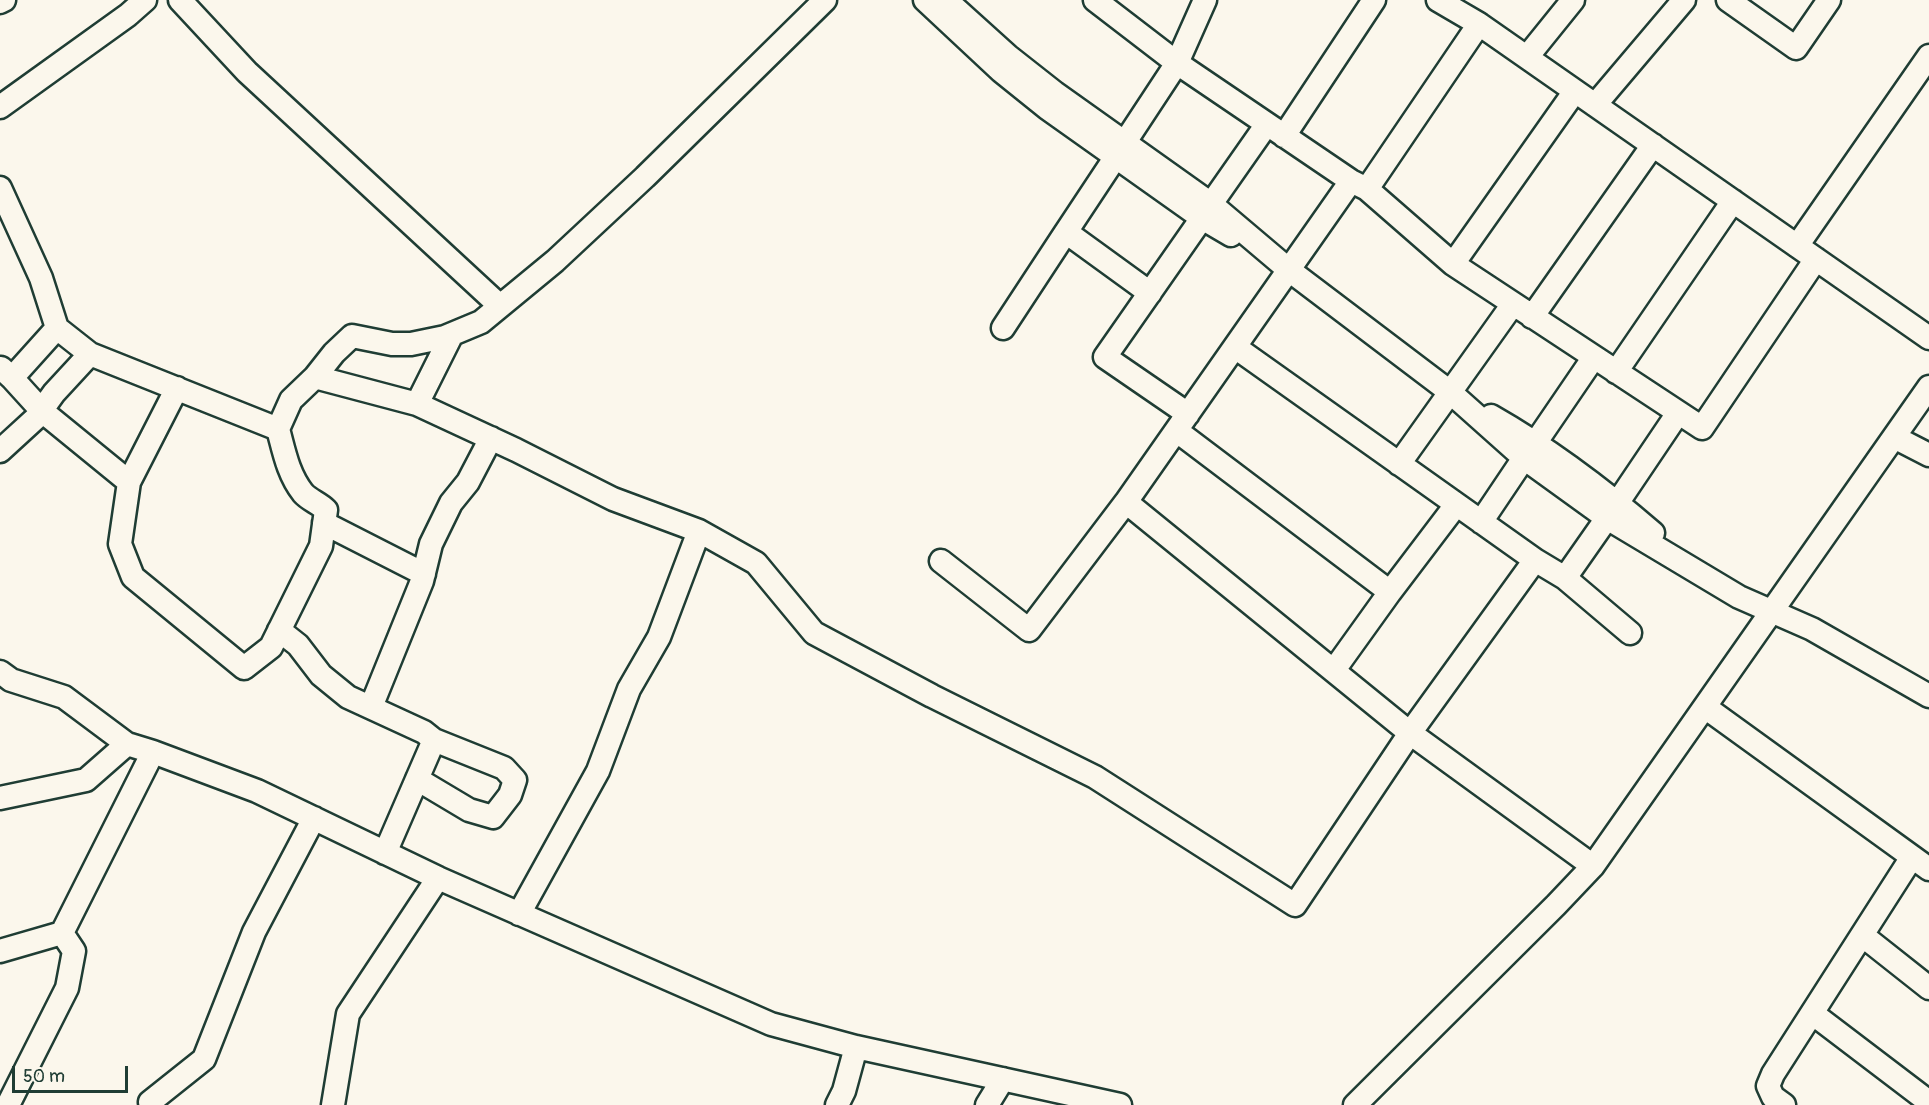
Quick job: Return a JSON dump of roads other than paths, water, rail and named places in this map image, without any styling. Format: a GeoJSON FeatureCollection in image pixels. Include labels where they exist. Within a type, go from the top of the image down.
{"type":"FeatureCollection","features":[{"type":"Feature","properties":{"kind":"street"},"geometry":{"type":"LineString","coordinates":[[0,2],[4,0]]}},
{"type":"Feature","properties":{"kind":"street"},"geometry":{"type":"LineString","coordinates":[[0,107],[128,15],[145,0]]}},
{"type":"Feature","properties":{"kind":"street"},"geometry":{"type":"LineString","coordinates":[[180,0],[247,72],[500,306]]}},
{"type":"Feature","properties":{"kind":"street"},"geometry":{"type":"LineString","coordinates":[[177,388],[129,482],[120,543],[133,577],[244,668],[271,647],[321,546],[326,510],[321,504],[304,495],[288,468],[278,429],[291,400],[352,336],[392,344],[411,344],[452,334],[481,322],[555,261],[825,0]]}},
{"type":"Feature","properties":{"kind":"street"},"geometry":{"type":"LineString","coordinates":[[925,0],[1028,93],[1120,150],[1207,211],[1450,392],[1701,574],[1739,597],[1812,629],[1929,696]]}},
{"type":"Feature","properties":{"kind":"street"},"geometry":{"type":"LineString","coordinates":[[946,0],[1008,56],[1055,93],[1120,150]]}},
{"type":"Feature","properties":{"kind":"street"},"geometry":{"type":"LineString","coordinates":[[1095,0],[1177,63],[1359,185],[1454,264],[1702,428],[1816,260]]}},
{"type":"Feature","properties":{"kind":"street"},"geometry":{"type":"LineString","coordinates":[[1003,328],[1177,63],[1205,0]]}},
{"type":"Feature","properties":{"kind":"street"},"geometry":{"type":"LineString","coordinates":[[1374,0],[1275,130],[1207,211],[1105,357],[1390,592]]}},
{"type":"Feature","properties":{"kind":"street"},"geometry":{"type":"LineString","coordinates":[[1527,57],[1573,0]]}},
{"type":"Feature","properties":{"kind":"street"},"geometry":{"type":"LineString","coordinates":[[1595,105],[1684,0]]}},
{"type":"Feature","properties":{"kind":"street"},"geometry":{"type":"LineString","coordinates":[[1728,0],[1796,48],[1829,0]]}},
{"type":"Feature","properties":{"kind":"street"},"geometry":{"type":"LineString","coordinates":[[1452,3],[1929,338]]}},
{"type":"Feature","properties":{"kind":"street"},"geometry":{"type":"LineString","coordinates":[[940,561],[1029,630],[1126,502],[1289,270],[1359,185],[1479,24]]}},
{"type":"Feature","properties":{"kind":"street"},"geometry":{"type":"LineString","coordinates":[[1797,246],[1929,56]]}},
{"type":"Feature","properties":{"kind":"street"},"geometry":{"type":"LineString","coordinates":[[1454,264],[1575,91]]}},
{"type":"Feature","properties":{"kind":"street"},"geometry":{"type":"LineString","coordinates":[[1532,316],[1653,145]]}},
{"type":"Feature","properties":{"kind":"street"},"geometry":{"type":"LineString","coordinates":[[0,188],[41,278],[57,328],[90,354],[278,429]]}},
{"type":"Feature","properties":{"kind":"street"},"geometry":{"type":"LineString","coordinates":[[1616,372],[1733,201]]}},
{"type":"Feature","properties":{"kind":"street"},"geometry":{"type":"LineString","coordinates":[[1066,232],[1150,293]]}},
{"type":"Feature","properties":{"kind":"street"},"geometry":{"type":"LineString","coordinates":[[1400,464],[1513,304]]}},
{"type":"Feature","properties":{"kind":"street"},"geometry":{"type":"LineString","coordinates":[[57,328],[6,372],[42,411],[129,482]]}},
{"type":"Feature","properties":{"kind":"street"},"geometry":{"type":"LineString","coordinates":[[417,404],[452,334]]}},
{"type":"Feature","properties":{"kind":"street"},"geometry":{"type":"LineString","coordinates":[[1235,347],[1456,505],[1565,578],[1630,633]]}},
{"type":"Feature","properties":{"kind":"street"},"geometry":{"type":"LineString","coordinates":[[0,451],[42,411],[90,354]]}},
{"type":"Feature","properties":{"kind":"street"},"geometry":{"type":"LineString","coordinates":[[1481,522],[1594,357]]}},
{"type":"Feature","properties":{"kind":"street"},"geometry":{"type":"LineString","coordinates":[[315,377],[417,404],[613,499],[699,531],[756,563],[813,633],[932,696],[1095,777],[1295,905],[1410,733],[1535,560]]}},
{"type":"Feature","properties":{"kind":"street"},"geometry":{"type":"LineString","coordinates":[[1355,1105],[1593,866],[1929,387]]}},
{"type":"Feature","properties":{"kind":"street"},"geometry":{"type":"LineString","coordinates":[[1565,578],[1678,413]]}},
{"type":"Feature","properties":{"kind":"street"},"geometry":{"type":"LineString","coordinates":[[1894,437],[1929,455]]}},
{"type":"Feature","properties":{"kind":"street"},"geometry":{"type":"LineString","coordinates":[[371,707],[424,574],[431,544],[451,503],[468,482],[491,438]]}},
{"type":"Feature","properties":{"kind":"street"},"geometry":{"type":"LineString","coordinates":[[1126,502],[1410,733],[1593,866]]}},
{"type":"Feature","properties":{"kind":"street"},"geometry":{"type":"LineString","coordinates":[[1334,670],[1456,505]]}},
{"type":"Feature","properties":{"kind":"street"},"geometry":{"type":"LineString","coordinates":[[324,523],[424,574]]}},
{"type":"Feature","properties":{"kind":"street"},"geometry":{"type":"LineString","coordinates":[[519,914],[598,771],[629,689],[659,637],[699,531]]}},
{"type":"Feature","properties":{"kind":"street"},"geometry":{"type":"LineString","coordinates":[[279,630],[298,645],[321,675],[348,697],[424,732],[434,740],[504,768],[514,780],[510,795],[493,817],[469,810],[417,779]]}},
{"type":"Feature","properties":{"kind":"street"},"geometry":{"type":"LineString","coordinates":[[0,672],[11,680],[64,697],[128,744],[257,791],[438,878],[771,1024],[856,1047],[1120,1105]]}},
{"type":"Feature","properties":{"kind":"street"},"geometry":{"type":"LineString","coordinates":[[1705,707],[1920,863],[1862,935],[1773,1074],[1768,1086],[1773,1097],[1784,1105]]}},
{"type":"Feature","properties":{"kind":"street"},"geometry":{"type":"LineString","coordinates":[[385,853],[434,740]]}},
{"type":"Feature","properties":{"kind":"street"},"geometry":{"type":"LineString","coordinates":[[0,798],[86,780],[128,744]]}},
{"type":"Feature","properties":{"kind":"street"},"geometry":{"type":"LineString","coordinates":[[0,951],[62,933],[153,752]]}},
{"type":"Feature","properties":{"kind":"street"},"geometry":{"type":"LineString","coordinates":[[150,1104],[204,1059],[254,932],[314,818]]}},
{"type":"Feature","properties":{"kind":"street"},"geometry":{"type":"LineString","coordinates":[[333,1105],[348,1014],[438,878]]}},
{"type":"Feature","properties":{"kind":"street"},"geometry":{"type":"LineString","coordinates":[[8,1105],[67,988],[74,951],[62,933]]}},
{"type":"Feature","properties":{"kind":"street"},"geometry":{"type":"LineString","coordinates":[[1862,935],[1929,988]]}},
{"type":"Feature","properties":{"kind":"street"},"geometry":{"type":"LineString","coordinates":[[1812,1013],[1929,1102]]}},
{"type":"Feature","properties":{"kind":"street"},"geometry":{"type":"LineString","coordinates":[[837,1105],[844,1091],[856,1047]]}},
{"type":"Feature","properties":{"kind":"street"},"geometry":{"type":"LineString","coordinates":[[987,1105],[1003,1079]]}}]}
